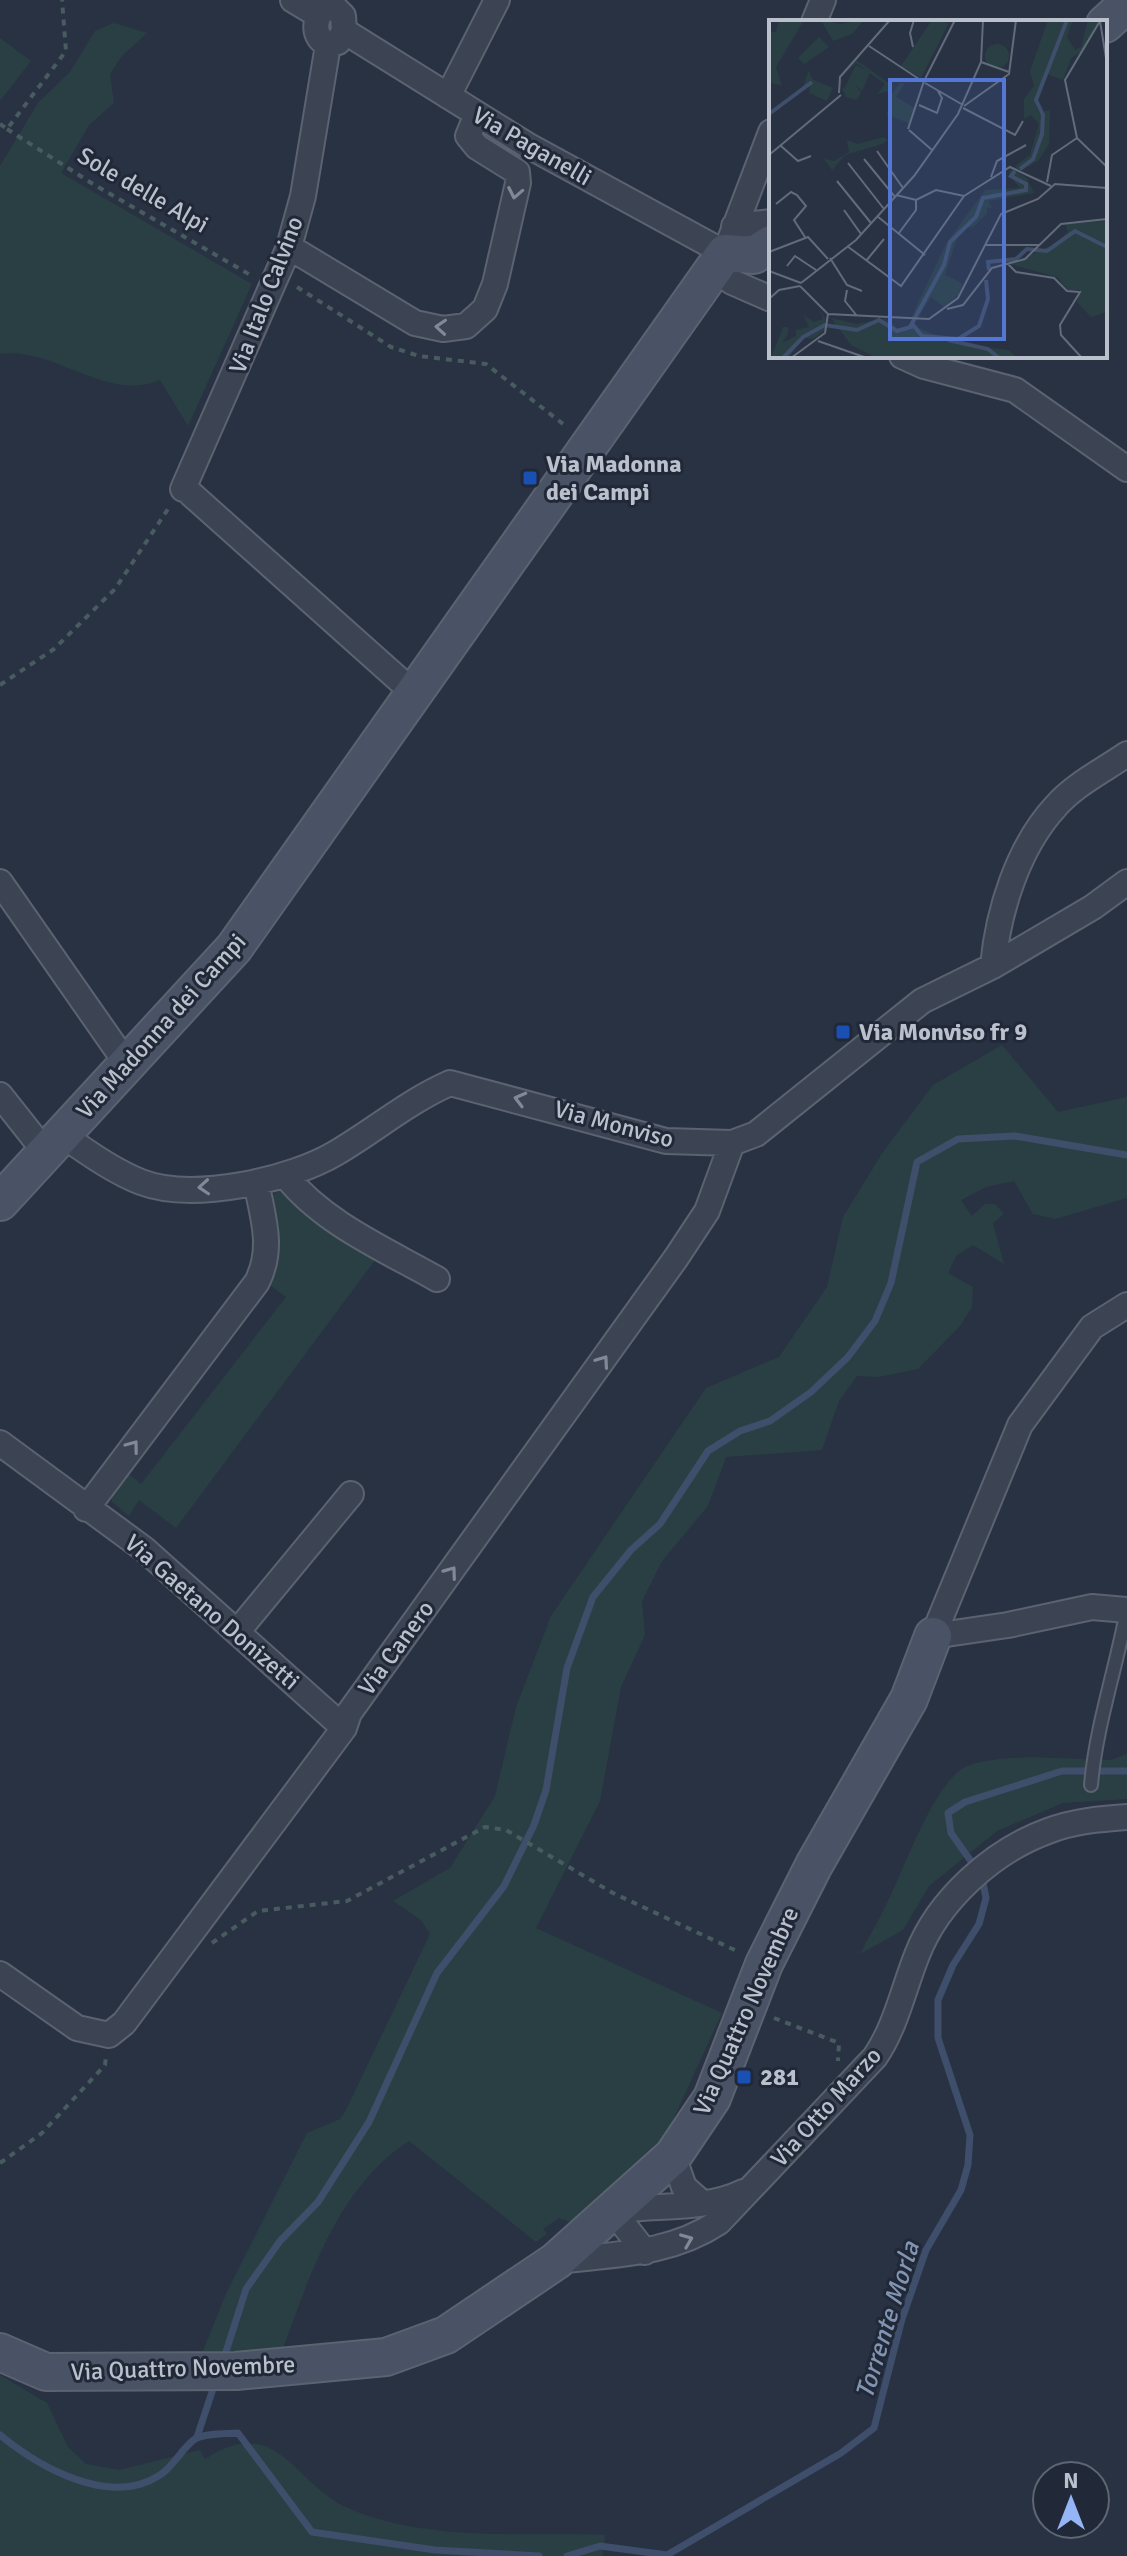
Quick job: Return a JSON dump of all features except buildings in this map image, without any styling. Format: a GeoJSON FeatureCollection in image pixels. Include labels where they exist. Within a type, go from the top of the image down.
{"type":"FeatureCollection","features":[{"type":"Feature","properties":{"kind":"street","name":"Via Paganelli"},"geometry":{"type":"LineString","coordinates":[[293,0],[335,20],[527,145],[725,249],[732,282],[769,298]]}},
{"type":"Feature","properties":{"kind":"street"},"geometry":{"type":"LineString","coordinates":[[448,96],[497,0]]}},
{"type":"Feature","properties":{"kind":"street"},"geometry":{"type":"LineString","coordinates":[[815,20],[823,0]]}},
{"type":"Feature","properties":{"kind":"street"},"geometry":{"type":"LineString","coordinates":[[1107,22],[1127,4]]}},
{"type":"Feature","properties":{"kind":"street","name":"Via Italo Calvino"},"geometry":{"type":"LineString","coordinates":[[187,491],[272,281],[289,247],[303,196],[335,20]]}},
{"type":"Feature","properties":{"kind":"street"},"geometry":{"type":"LineString","coordinates":[[289,247],[415,323],[443,329],[466,326],[485,309],[495,284],[518,183],[517,172],[477,147],[468,136],[477,114]]}},
{"type":"Feature","properties":{"kind":"street"},"geometry":{"type":"LineString","coordinates":[[725,249],[769,137]]}},
{"type":"Feature","properties":{"kind":"street"},"geometry":{"type":"LineString","coordinates":[[725,249],[769,223]]}},
{"type":"Feature","properties":{"kind":"street"},"geometry":{"type":"LineString","coordinates":[[725,249],[754,255],[769,245]]}},
{"type":"Feature","properties":{"kind":"street","name":"Via Madonna dei Campi"},"geometry":{"type":"LineString","coordinates":[[0,1202],[234,948],[591,446],[725,249]]}},
{"type":"Feature","properties":{"kind":"street"},"geometry":{"type":"LineString","coordinates":[[906,358],[924,366],[1015,390],[1127,469]]}},
{"type":"Feature","properties":{"kind":"street"},"geometry":{"type":"LineString","coordinates":[[187,491],[415,694]]}},
{"type":"Feature","properties":{"kind":"street"},"geometry":{"type":"LineString","coordinates":[[993,966],[1006,897],[1028,848],[1056,805],[1127,754]]}},
{"type":"Feature","properties":{"kind":"street"},"geometry":{"type":"LineString","coordinates":[[0,882],[127,1064]]}},
{"type":"Feature","properties":{"kind":"street","name":"Via Monviso"},"geometry":{"type":"LineString","coordinates":[[55,1144],[142,1183],[198,1188],[256,1182],[286,1176],[334,1154],[420,1096],[450,1083],[666,1141],[732,1143],[756,1134],[922,1001],[993,966],[1093,907],[1127,882]]}},
{"type":"Feature","properties":{"kind":"street"},"geometry":{"type":"LineString","coordinates":[[0,1095],[55,1144]]}},
{"type":"Feature","properties":{"kind":"street","name":"Via Canero"},"geometry":{"type":"LineString","coordinates":[[0,1974],[77,2028],[109,2035],[124,2023],[344,1728],[349,1713],[707,1211],[732,1143]]}},
{"type":"Feature","properties":{"kind":"street"},"geometry":{"type":"LineString","coordinates":[[286,1176],[302,1196],[370,1241],[437,1279]]}},
{"type":"Feature","properties":{"kind":"street"},"geometry":{"type":"LineString","coordinates":[[86,1509],[257,1282],[269,1245],[256,1182]]}},
{"type":"Feature","properties":{"kind":"street","name":"Via Quattro Novembre"},"geometry":{"type":"LineString","coordinates":[[0,2352],[46,2372],[194,2373],[386,2357],[446,2335],[556,2261],[673,2156],[712,2098],[764,1964],[814,1865],[909,1699],[1020,1425],[1092,1327],[1127,1305]]}},
{"type":"Feature","properties":{"kind":"street","name":"Via Gaetano Donizetti"},"geometry":{"type":"LineString","coordinates":[[0,1443],[144,1549],[344,1728]]}},
{"type":"Feature","properties":{"kind":"street"},"geometry":{"type":"LineString","coordinates":[[237,1632],[351,1494]]}},
{"type":"Feature","properties":{"kind":"street"},"geometry":{"type":"LineString","coordinates":[[933,1636],[1008,1625],[1092,1607],[1127,1610]]}},
{"type":"Feature","properties":{"kind":"street","name":"Via Otto Marzo"},"geometry":{"type":"LineString","coordinates":[[556,2261],[645,2252],[696,2238],[719,2222],[875,2057],[889,2036],[918,1952],[936,1918],[968,1881],[1005,1852],[1047,1831],[1082,1821],[1127,1817]]}},
{"type":"Feature","properties":{"kind":"street"},"geometry":{"type":"LineString","coordinates":[[673,2156],[684,2187],[702,2203]]}},
{"type":"Feature","properties":{"kind":"street","name":"Via Otto Marzo"},"geometry":{"type":"LineString","coordinates":[[613,2211],[646,2205],[724,2201],[752,2188]]}},
{"type":"Feature","properties":{"kind":"street"},"geometry":{"type":"LineString","coordinates":[[613,2211],[645,2252]]}},
{"type":"Feature","properties":{"kind":"lane"},"geometry":{"type":"LineString","coordinates":[[1091,1785],[1094,1746],[1115,1674],[1127,1610]]}},
{"type":"Feature","properties":{"kind":"path"},"geometry":{"type":"LineString","coordinates":[[7,129],[66,51],[62,0]]}},
{"type":"Feature","properties":{"kind":"path","name":"Sole delle Alpi"},"geometry":{"type":"LineString","coordinates":[[0,124],[93,184],[261,281],[285,280],[391,347],[419,356],[486,364],[591,446]]}},
{"type":"Feature","properties":{"kind":"path"},"geometry":{"type":"LineString","coordinates":[[0,685],[54,649],[115,589],[187,491]]}},
{"type":"Feature","properties":{"kind":"path"},"geometry":{"type":"LineString","coordinates":[[210,1944],[224,1938],[258,1911],[347,1901],[485,1827],[506,1830],[613,1893],[764,1964]]}},
{"type":"Feature","properties":{"kind":"path"},"geometry":{"type":"LineString","coordinates":[[810,2032],[839,2043],[839,2095]]}},
{"type":"Feature","properties":{"kind":"path"},"geometry":{"type":"LineString","coordinates":[[0,2163],[42,2133],[105,2065]]}},
{"type":"Feature","properties":{"kind":"green space"},"geometry":{"type":"Polygon","coordinates":[[[114,23],[147,33],[121,57],[110,74],[114,103],[89,125],[61,173],[252,284],[188,426],[160,380],[140,385],[120,385],[41,358],[0,354],[0,166],[38,103],[70,72],[95,31],[114,23]]]}},
{"type":"Feature","properties":{"kind":"green space"},"geometry":{"type":"Polygon","coordinates":[[[0,38],[31,61],[0,101],[0,38]]]}},
{"type":"Feature","properties":{"kind":"green space"},"geometry":{"type":"Polygon","coordinates":[[[1002,1045],[1058,1112],[1127,1097],[1127,1198],[1055,1219],[1033,1214],[1014,1181],[986,1187],[961,1200],[972,1216],[985,1204],[995,1204],[1004,1214],[993,1223],[1004,1264],[973,1245],[956,1256],[948,1273],[973,1287],[972,1307],[960,1326],[918,1369],[878,1377],[857,1376],[839,1401],[822,1450],[726,1457],[708,1506],[662,1561],[642,1601],[645,1635],[621,1687],[600,1801],[536,1928],[722,2013],[666,2135],[570,2222],[559,2218],[543,2229],[547,2234],[536,2242],[409,2141],[384,2160],[345,2208],[316,2263],[282,2351],[203,2351],[226,2294],[307,2133],[340,2119],[345,2112],[430,1934],[421,1920],[393,1901],[450,1868],[495,1796],[516,1707],[551,1616],[706,1388],[779,1357],[827,1287],[843,1217],[881,1155],[933,1085],[1002,1045]]]}},
{"type":"Feature","properties":{"kind":"green space"},"geometry":{"type":"Polygon","coordinates":[[[280,1189],[381,1252],[176,1528],[139,1500],[129,1516],[112,1502],[111,1489],[124,1470],[141,1484],[286,1297],[267,1283],[277,1262],[278,1252],[277,1233],[268,1200],[280,1189]]]}},
{"type":"Feature","properties":{"kind":"green space"},"geometry":{"type":"Polygon","coordinates":[[[1127,1754],[1127,1799],[1063,1803],[997,1831],[929,1886],[903,1930],[860,1954],[921,1827],[944,1787],[957,1773],[970,1765],[1004,1759],[1111,1760],[1127,1754]]]}},
{"type":"Feature","properties":{"kind":"green space"},"geometry":{"type":"Polygon","coordinates":[[[0,2375],[47,2403],[68,2447],[86,2464],[119,2470],[200,2450],[205,2459],[230,2446],[251,2443],[268,2447],[284,2457],[330,2498],[380,2519],[443,2531],[605,2535],[603,2556],[0,2556],[0,2375]]]}},
{"type":"Feature","properties":{"kind":"waterway"},"geometry":{"type":"LineString","coordinates":[[223,2361],[246,2289],[280,2241],[318,2202],[369,2122],[437,1973],[504,1886],[534,1825],[546,1790],[567,1668],[593,1597],[631,1550],[660,1524],[708,1451],[740,1431],[770,1421],[811,1392],[848,1357],[875,1321],[891,1283],[917,1162],[958,1139],[1015,1136],[1127,1155]]}},
{"type":"Feature","properties":{"kind":"waterway","name":"Torrente Morla"},"geometry":{"type":"LineString","coordinates":[[975,1867],[951,1833],[948,1813],[965,1802],[1062,1771],[1127,1771]]}},
{"type":"Feature","properties":{"kind":"waterway","name":"Torrente Morla"},"geometry":{"type":"LineString","coordinates":[[567,2556],[600,2546],[667,2555],[841,2453],[874,2428],[902,2319],[926,2250],[961,2190],[968,2165],[970,2135],[938,2038],[938,2000],[953,1965],[979,1924],[986,1898],[982,1878]]}},
{"type":"Feature","properties":{"kind":"waterway"},"geometry":{"type":"LineString","coordinates":[[197,2437],[216,2380]]}},
{"type":"Feature","properties":{"kind":"waterway","name":"Torrente Morla"},"geometry":{"type":"LineString","coordinates":[[0,2435],[55,2470],[98,2485],[119,2487],[140,2484],[160,2475],[199,2437],[238,2433],[312,2532],[435,2550],[539,2556]]}},
{"type":"Feature","properties":{"kind":"place","name":"Via Madonna dei Campi"},"geometry":{"type":"Point","coordinates":[530,478]}},
{"type":"Feature","properties":{"kind":"place","name":"Via Monviso fr 9"},"geometry":{"type":"Point","coordinates":[843,1032]}},
{"type":"Feature","properties":{"kind":"place","name":"281"},"geometry":{"type":"Point","coordinates":[744,2077]}}]}
